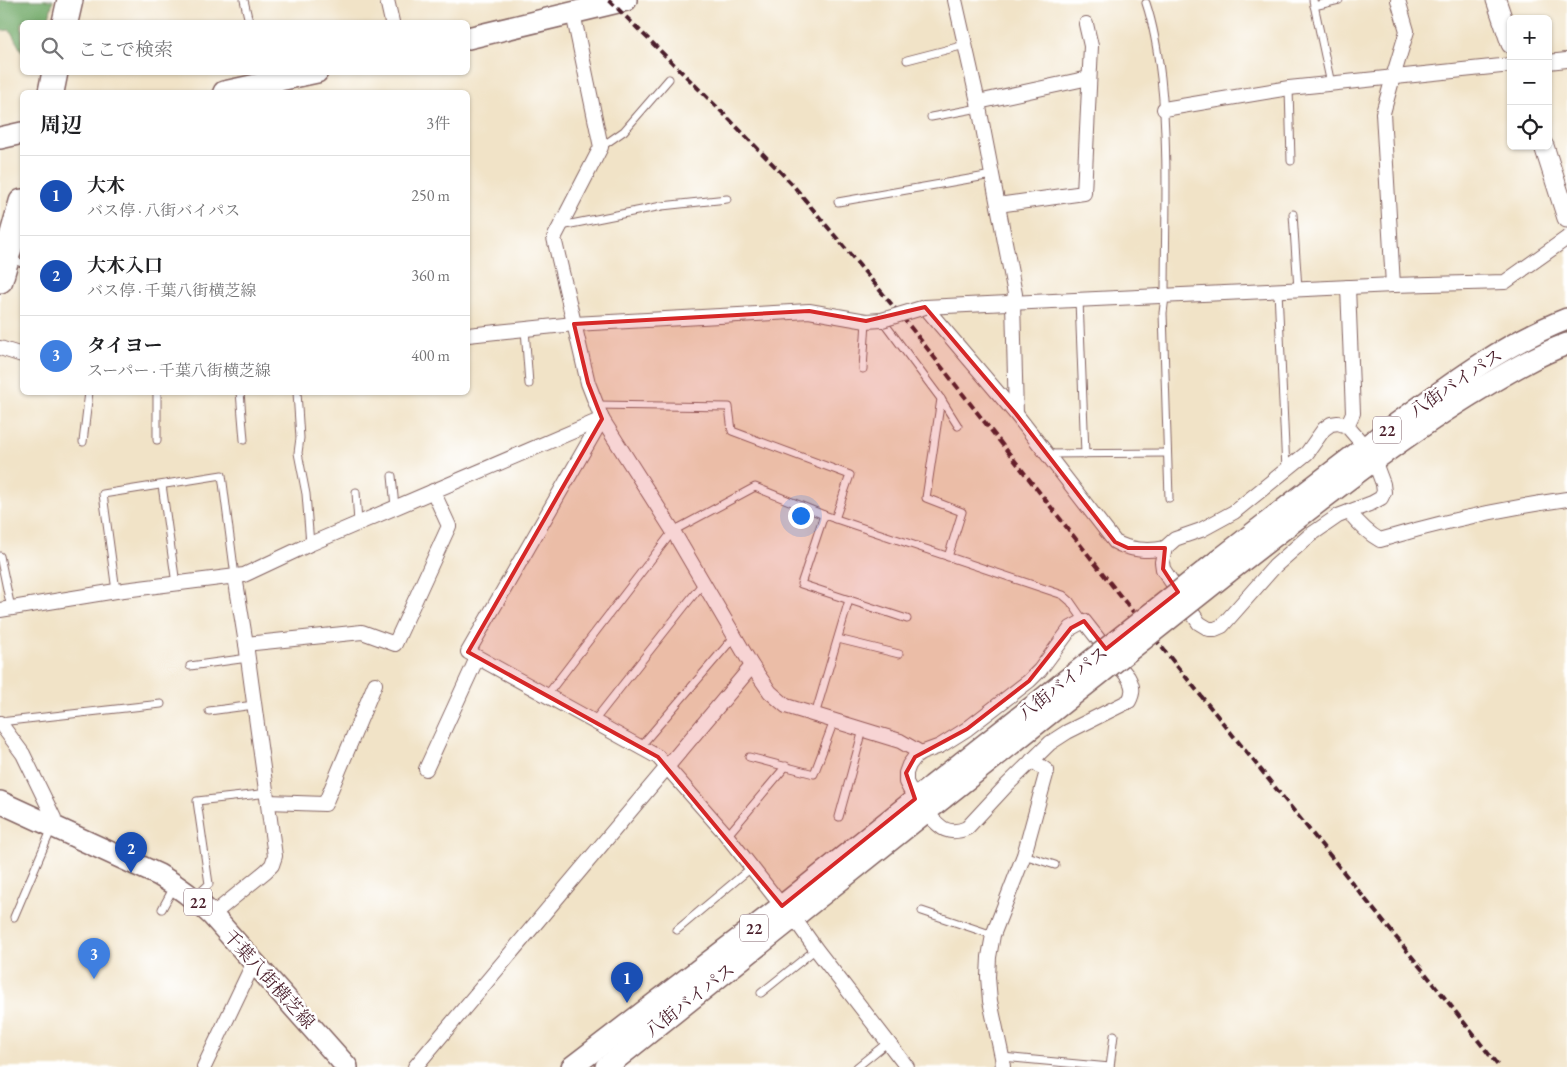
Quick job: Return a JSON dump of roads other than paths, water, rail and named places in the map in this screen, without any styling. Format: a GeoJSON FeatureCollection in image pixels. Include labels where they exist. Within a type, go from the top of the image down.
{"type":"FeatureCollection","features":[{"type":"Feature","properties":{"kind":"highway"},"geometry":{"type":"LineString","coordinates":[[65,20],[70,0]]}},
{"type":"Feature","properties":{"kind":"highway"},"geometry":{"type":"LineString","coordinates":[[51,90],[54,75]]}},
{"type":"Feature","properties":{"kind":"highway"},"geometry":{"type":"LineString","coordinates":[[10,267],[20,213]]}},
{"type":"Feature","properties":{"kind":"main road"},"geometry":{"type":"LineString","coordinates":[[470,38],[626,0]]}},
{"type":"Feature","properties":{"kind":"main road"},"geometry":{"type":"LineString","coordinates":[[232,90],[300,75]]}},
{"type":"Feature","properties":{"kind":"main road"},"geometry":{"type":"LineString","coordinates":[[0,138],[20,133]]}},
{"type":"Feature","properties":{"kind":"main road","name":"八街バイパス"},"geometry":{"type":"LineString","coordinates":[[606,1067],[788,912],[921,805],[1486,360],[1522,340],[1567,319]]}},
{"type":"Feature","properties":{"kind":"main road","name":"八街バイパス"},"geometry":{"type":"LineString","coordinates":[[1369,453],[1497,379],[1567,344]]}},
{"type":"Feature","properties":{"kind":"main road","name":"千葉八街横芝線"},"geometry":{"type":"LineString","coordinates":[[0,802],[158,875],[194,898],[212,915],[348,1067]]}},
{"type":"Feature","properties":{"kind":"main road","name":"八街バイパス"},"geometry":{"type":"LineString","coordinates":[[572,1067],[788,912]]}},
{"type":"Feature","properties":{"kind":"street"},"geometry":{"type":"LineString","coordinates":[[387,0],[392,20]]}},
{"type":"Feature","properties":{"kind":"street"},"geometry":{"type":"LineString","coordinates":[[956,0],[1015,294],[1013,302],[1016,414]]}},
{"type":"Feature","properties":{"kind":"street"},"geometry":{"type":"LineString","coordinates":[[1393,285],[1384,113],[1407,31],[1398,0]]}},
{"type":"Feature","properties":{"kind":"street"},"geometry":{"type":"LineString","coordinates":[[1496,0],[1507,32]]}},
{"type":"Feature","properties":{"kind":"street"},"geometry":{"type":"LineString","coordinates":[[573,13],[601,147],[554,238],[588,383],[602,419],[673,531],[752,666],[770,692],[786,706],[900,741],[921,753]]}},
{"type":"Feature","properties":{"kind":"street"},"geometry":{"type":"LineString","coordinates":[[998,206],[1084,193],[1091,46],[1086,24]]}},
{"type":"Feature","properties":{"kind":"street"},"geometry":{"type":"LineString","coordinates":[[1552,62],[1567,60]]}},
{"type":"Feature","properties":{"kind":"street"},"geometry":{"type":"LineString","coordinates":[[1164,110],[1289,88],[1507,65]]}},
{"type":"Feature","properties":{"kind":"street"},"geometry":{"type":"LineString","coordinates":[[978,105],[1089,78]]}},
{"type":"Feature","properties":{"kind":"street"},"geometry":{"type":"LineString","coordinates":[[1545,150],[1567,218]]}},
{"type":"Feature","properties":{"kind":"street"},"geometry":{"type":"LineString","coordinates":[[470,335],[574,324],[809,311],[866,321],[882,320],[925,307],[1298,289],[1505,282],[1567,238]]}},
{"type":"Feature","properties":{"kind":"street"},"geometry":{"type":"LineString","coordinates":[[1347,426],[1353,412],[1348,287]]}},
{"type":"Feature","properties":{"kind":"street"},"geometry":{"type":"LineString","coordinates":[[925,307],[1016,414],[1115,542],[1128,548],[1157,550],[1165,548],[1175,539],[1201,530],[1234,512],[1307,453],[1324,429],[1331,424],[1338,423],[1347,426],[1369,453],[1383,484],[1384,492],[1381,498],[1329,521],[1275,566],[1227,622],[1215,629],[1199,622],[1163,569],[1162,562],[1165,548]]}},
{"type":"Feature","properties":{"kind":"street"},"geometry":{"type":"LineString","coordinates":[[0,348],[20,354]]}},
{"type":"Feature","properties":{"kind":"street"},"geometry":{"type":"LineString","coordinates":[[5,609],[116,591],[244,575],[310,544],[602,419]]}},
{"type":"Feature","properties":{"kind":"street"},"geometry":{"type":"LineString","coordinates":[[602,419],[468,652],[658,756],[727,836],[788,912],[907,1067]]}},
{"type":"Feature","properties":{"kind":"street"},"geometry":{"type":"LineString","coordinates":[[247,651],[362,632],[395,644],[449,526],[433,491]]}},
{"type":"Feature","properties":{"kind":"street"},"geometry":{"type":"LineString","coordinates":[[1349,512],[1359,524],[1380,540],[1533,504],[1567,499]]}},
{"type":"Feature","properties":{"kind":"street"},"geometry":{"type":"LineString","coordinates":[[212,915],[266,871],[272,865],[275,856],[264,798],[247,651],[235,576]]}},
{"type":"Feature","properties":{"kind":"street"},"geometry":{"type":"LineString","coordinates":[[1084,621],[1128,677],[1132,685],[1133,694],[1129,700],[1067,732],[1050,744],[1032,760],[967,828],[959,831],[951,832],[940,827],[921,805],[906,782],[906,773],[909,765],[921,753],[940,746],[967,729],[1029,681],[1040,670],[1071,628],[1084,621]]}},
{"type":"Feature","properties":{"kind":"street"},"geometry":{"type":"LineString","coordinates":[[426,769],[477,658]]}},
{"type":"Feature","properties":{"kind":"street"},"geometry":{"type":"LineString","coordinates":[[415,1067],[752,666]]}},
{"type":"Feature","properties":{"kind":"street"},"geometry":{"type":"LineString","coordinates":[[264,798],[325,804],[374,684]]}},
{"type":"Feature","properties":{"kind":"street"},"geometry":{"type":"LineString","coordinates":[[0,723],[23,754],[54,818],[53,826]]}},
{"type":"Feature","properties":{"kind":"street"},"geometry":{"type":"LineString","coordinates":[[1003,1062],[990,1001],[989,957],[993,935],[1024,855],[1047,771],[1032,760]]}},
{"type":"Feature","properties":{"kind":"street"},"geometry":{"type":"LineString","coordinates":[[204,1067],[254,962]]}},
{"type":"Feature","properties":{"kind":"lane"},"geometry":{"type":"LineString","coordinates":[[244,0],[249,20]]}},
{"type":"Feature","properties":{"kind":"lane"},"geometry":{"type":"LineString","coordinates":[[1331,84],[1314,3],[1339,0]]}},
{"type":"Feature","properties":{"kind":"lane"},"geometry":{"type":"LineString","coordinates":[[1146,3],[1152,20],[1166,134],[1165,296],[1163,313],[1169,498]]}},
{"type":"Feature","properties":{"kind":"lane"},"geometry":{"type":"LineString","coordinates":[[907,60],[965,45]]}},
{"type":"Feature","properties":{"kind":"lane"},"geometry":{"type":"LineString","coordinates":[[601,147],[624,131],[669,79]]}},
{"type":"Feature","properties":{"kind":"lane"},"geometry":{"type":"LineString","coordinates":[[1289,88],[1291,162]]}},
{"type":"Feature","properties":{"kind":"lane"},"geometry":{"type":"LineString","coordinates":[[931,117],[978,105]]}},
{"type":"Feature","properties":{"kind":"lane"},"geometry":{"type":"LineString","coordinates":[[838,202],[992,175]]}},
{"type":"Feature","properties":{"kind":"lane"},"geometry":{"type":"LineString","coordinates":[[560,226],[662,206],[727,198]]}},
{"type":"Feature","properties":{"kind":"lane"},"geometry":{"type":"LineString","coordinates":[[1293,214],[1298,289]]}},
{"type":"Feature","properties":{"kind":"lane"},"geometry":{"type":"LineString","coordinates":[[1278,290],[1286,471]]}},
{"type":"Feature","properties":{"kind":"lane"},"geometry":{"type":"LineString","coordinates":[[1078,300],[1085,454]]}},
{"type":"Feature","properties":{"kind":"lane"},"geometry":{"type":"LineString","coordinates":[[882,320],[941,399],[958,426]]}},
{"type":"Feature","properties":{"kind":"lane"},"geometry":{"type":"LineString","coordinates":[[863,370],[866,321]]}},
{"type":"Feature","properties":{"kind":"lane"},"geometry":{"type":"LineString","coordinates":[[525,329],[529,384]]}},
{"type":"Feature","properties":{"kind":"lane"},"geometry":{"type":"LineString","coordinates":[[83,442],[89,395]]}},
{"type":"Feature","properties":{"kind":"lane"},"geometry":{"type":"LineString","coordinates":[[157,395],[157,440]]}},
{"type":"Feature","properties":{"kind":"lane"},"geometry":{"type":"LineString","coordinates":[[240,395],[244,440]]}},
{"type":"Feature","properties":{"kind":"lane"},"geometry":{"type":"LineString","coordinates":[[297,395],[300,438],[298,453],[306,494],[310,544]]}},
{"type":"Feature","properties":{"kind":"lane"},"geometry":{"type":"LineString","coordinates":[[941,399],[926,498],[962,512],[948,557]]}},
{"type":"Feature","properties":{"kind":"lane"},"geometry":{"type":"LineString","coordinates":[[596,405],[729,407],[732,431],[850,475],[835,519]]}},
{"type":"Feature","properties":{"kind":"lane"},"geometry":{"type":"LineString","coordinates":[[1047,454],[1167,453]]}},
{"type":"Feature","properties":{"kind":"lane"},"geometry":{"type":"LineString","coordinates":[[116,591],[103,494],[222,475],[235,576]]}},
{"type":"Feature","properties":{"kind":"lane"},"geometry":{"type":"LineString","coordinates":[[392,476],[395,507]]}},
{"type":"Feature","properties":{"kind":"lane"},"geometry":{"type":"LineString","coordinates":[[162,485],[176,584]]}},
{"type":"Feature","properties":{"kind":"lane"},"geometry":{"type":"LineString","coordinates":[[547,695],[673,531],[755,487],[835,519],[1063,595],[1070,601],[1084,621]]}},
{"type":"Feature","properties":{"kind":"lane"},"geometry":{"type":"LineString","coordinates":[[356,492],[358,524]]}},
{"type":"Feature","properties":{"kind":"lane"},"geometry":{"type":"LineString","coordinates":[[824,515],[801,584],[907,619]]}},
{"type":"Feature","properties":{"kind":"lane"},"geometry":{"type":"LineString","coordinates":[[0,556],[5,609]]}},
{"type":"Feature","properties":{"kind":"lane"},"geometry":{"type":"LineString","coordinates":[[594,721],[703,583]]}},
{"type":"Feature","properties":{"kind":"lane"},"geometry":{"type":"LineString","coordinates":[[815,715],[849,600]]}},
{"type":"Feature","properties":{"kind":"lane"},"geometry":{"type":"LineString","coordinates":[[640,747],[734,636]]}},
{"type":"Feature","properties":{"kind":"lane"},"geometry":{"type":"LineString","coordinates":[[838,639],[899,654]]}},
{"type":"Feature","properties":{"kind":"lane"},"geometry":{"type":"LineString","coordinates":[[190,666],[247,651]]}},
{"type":"Feature","properties":{"kind":"lane"},"geometry":{"type":"LineString","coordinates":[[0,723],[161,704]]}},
{"type":"Feature","properties":{"kind":"lane"},"geometry":{"type":"LineString","coordinates":[[208,711],[254,705]]}},
{"type":"Feature","properties":{"kind":"lane"},"geometry":{"type":"LineString","coordinates":[[749,756],[814,774],[834,721]]}},
{"type":"Feature","properties":{"kind":"lane"},"geometry":{"type":"LineString","coordinates":[[839,817],[864,730]]}},
{"type":"Feature","properties":{"kind":"lane"},"geometry":{"type":"LineString","coordinates":[[727,836],[786,766]]}},
{"type":"Feature","properties":{"kind":"lane"},"geometry":{"type":"LineString","coordinates":[[194,898],[209,884],[197,801],[264,798]]}},
{"type":"Feature","properties":{"kind":"lane"},"geometry":{"type":"LineString","coordinates":[[14,917],[53,826]]}},
{"type":"Feature","properties":{"kind":"lane"},"geometry":{"type":"LineString","coordinates":[[1024,855],[1055,865]]}},
{"type":"Feature","properties":{"kind":"lane"},"geometry":{"type":"LineString","coordinates":[[677,930],[751,868]]}},
{"type":"Feature","properties":{"kind":"lane"},"geometry":{"type":"LineString","coordinates":[[162,909],[176,885]]}},
{"type":"Feature","properties":{"kind":"lane"},"geometry":{"type":"LineString","coordinates":[[922,912],[993,935]]}},
{"type":"Feature","properties":{"kind":"lane"},"geometry":{"type":"LineString","coordinates":[[761,992],[816,948]]}},
{"type":"Feature","properties":{"kind":"lane"},"geometry":{"type":"LineString","coordinates":[[1003,1062],[1110,1067],[1114,1035]]}},
{"type":"Feature","properties":{"kind":"lane"},"geometry":{"type":"LineString","coordinates":[[857,1067],[888,1042]]}},
{"type":"Feature","properties":{"kind":"railway"},"geometry":{"type":"LineString","coordinates":[[609,0],[792,184],[912,329],[1118,593],[1499,1067]]}},
{"type":"Feature","properties":{"kind":"place","name":"大木入口"},"geometry":{"type":"Point","coordinates":[131,873]}},
{"type":"Feature","properties":{"kind":"place","name":"タイヨー"},"geometry":{"type":"Point","coordinates":[94,979]}},
{"type":"Feature","properties":{"kind":"place","name":"大木"},"geometry":{"type":"Point","coordinates":[627,1003]}}]}
